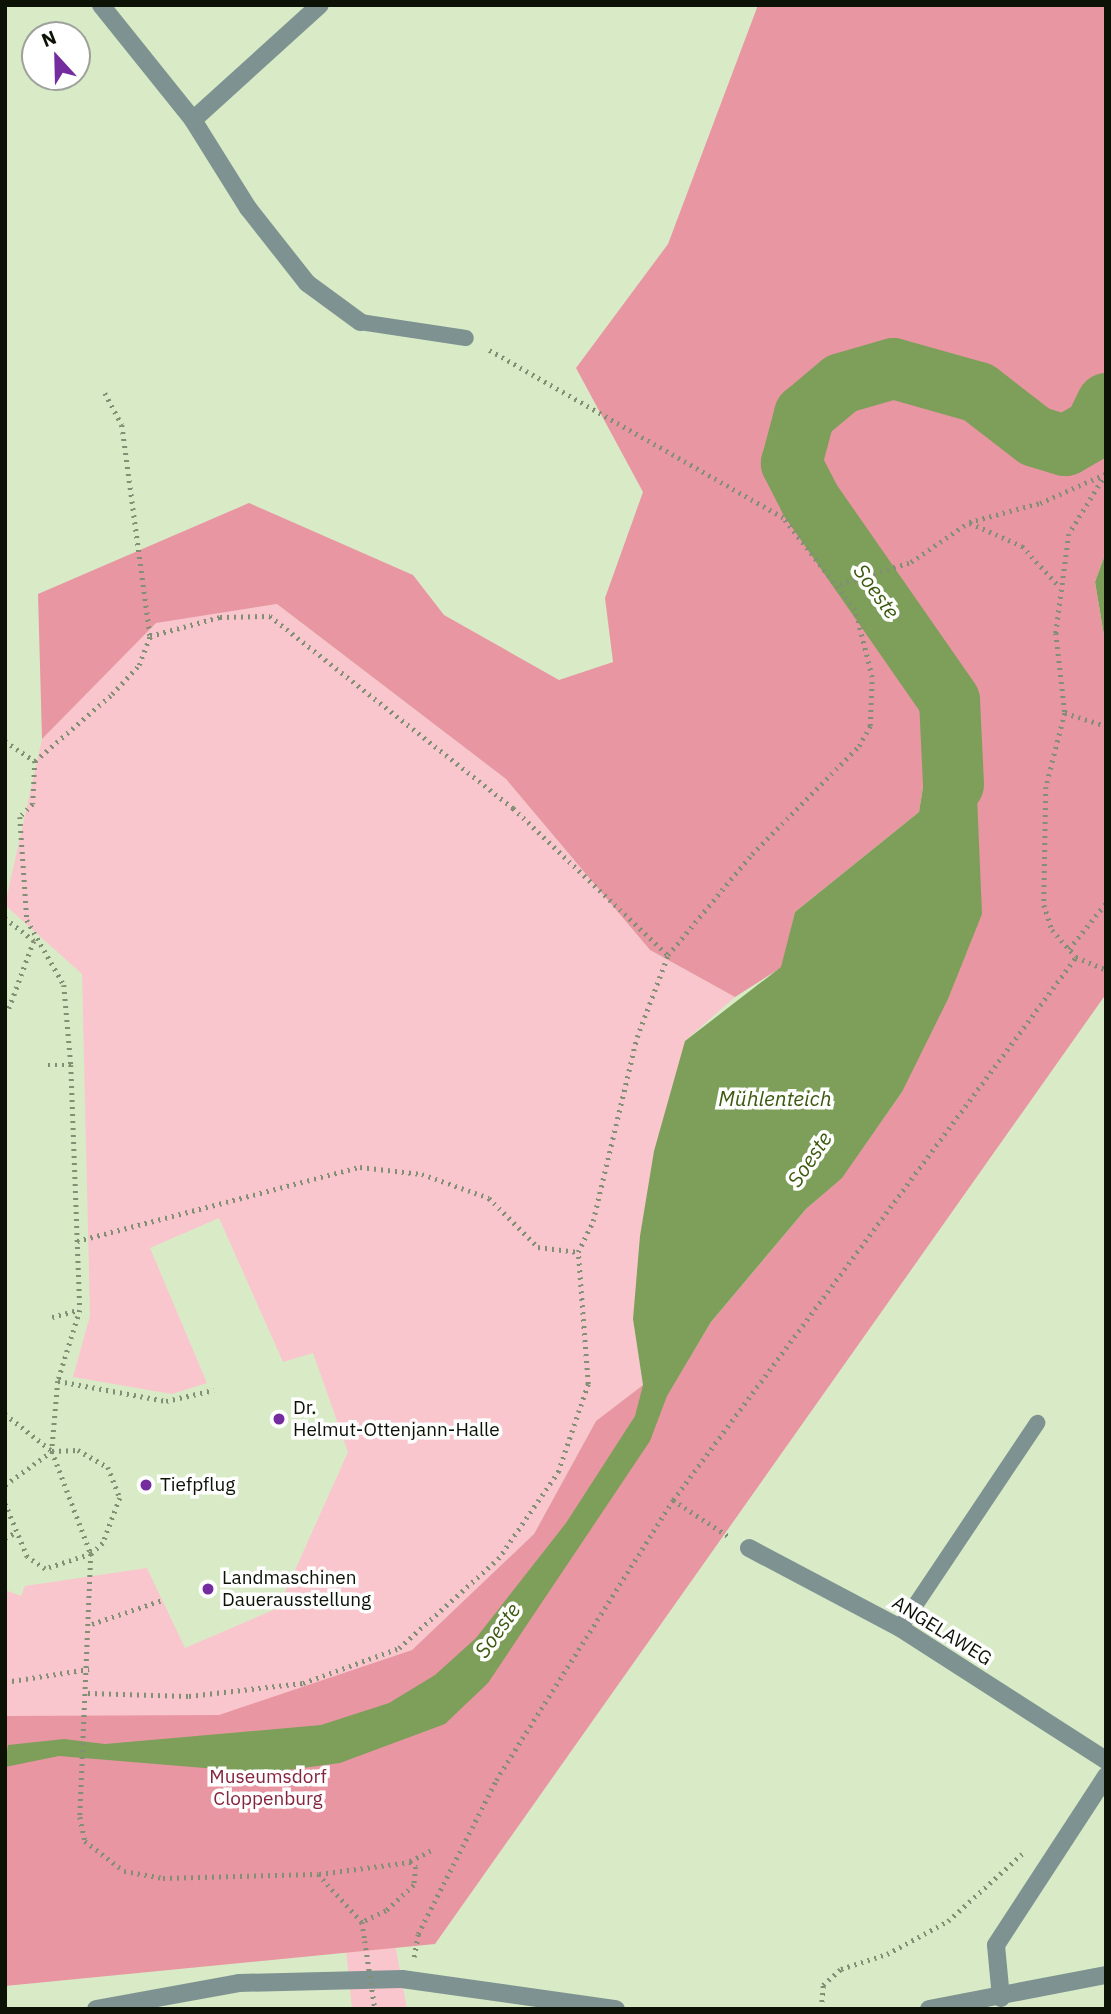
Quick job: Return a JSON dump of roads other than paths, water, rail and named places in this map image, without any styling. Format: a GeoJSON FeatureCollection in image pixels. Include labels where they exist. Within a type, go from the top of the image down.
{"type":"FeatureCollection","features":[{"type":"Feature","properties":{"kind":"street"},"geometry":{"type":"LineString","coordinates":[[101,5],[193,120],[248,208],[307,283],[360,322]]}},
{"type":"Feature","properties":{"kind":"street"},"geometry":{"type":"LineString","coordinates":[[193,120],[320,5]]}},
{"type":"Feature","properties":{"kind":"street","name":"ANGELAWEG"},"geometry":{"type":"LineString","coordinates":[[749,1548],[901,1628],[1106,1760]]}},
{"type":"Feature","properties":{"kind":"street"},"geometry":{"type":"LineString","coordinates":[[1002,1998],[996,1945],[1106,1776]]}},
{"type":"Feature","properties":{"kind":"street"},"geometry":{"type":"LineString","coordinates":[[929,2009],[1002,1998],[1106,1975]]}},
{"type":"Feature","properties":{"kind":"street"},"geometry":{"type":"LineString","coordinates":[[96,2009],[239,1983],[409,1980],[616,2009]]}},
{"type":"Feature","properties":{"kind":"lane"},"geometry":{"type":"LineString","coordinates":[[360,322],[466,338]]}},
{"type":"Feature","properties":{"kind":"lane"},"geometry":{"type":"LineString","coordinates":[[901,1628],[1037,1423]]}},
{"type":"Feature","properties":{"kind":"water"},"geometry":{"type":"Polygon","coordinates":[[[1106,552],[1106,647],[1095,582],[1106,552]]]}},
{"type":"Feature","properties":{"kind":"water","name":"Mühlenteich"},"geometry":{"type":"Polygon","coordinates":[[[949,700],[961,701],[976,772],[982,914],[948,999],[902,1092],[842,1178],[806,1209],[711,1322],[667,1396],[650,1441],[488,1683],[445,1724],[340,1763],[265,1773],[59,1756],[5,1767],[8,1745],[64,1739],[105,1744],[321,1725],[389,1703],[435,1675],[476,1638],[566,1523],[635,1416],[643,1385],[633,1319],[640,1236],[654,1151],[685,1041],[781,967],[795,912],[919,812],[936,706],[949,700]]]}},
{"type":"Feature","properties":{"kind":"waterway","name":"Soeste"},"geometry":{"type":"LineString","coordinates":[[953,784],[949,700],[810,500],[791,463],[804,414],[841,383],[893,368],[978,392],[1035,436],[1065,445],[1094,428],[1106,403]]}},
{"type":"Feature","properties":{"kind":"place","name":"Dr. Helmut-Ottenjann-Halle"},"geometry":{"type":"Point","coordinates":[279,1419]}},
{"type":"Feature","properties":{"kind":"place","name":"Tiefpflug"},"geometry":{"type":"Point","coordinates":[146,1485]}},
{"type":"Feature","properties":{"kind":"place","name":"Landmaschinen Dauerausstellung"},"geometry":{"type":"Point","coordinates":[208,1589]}},
{"type":"Feature","properties":{"kind":"park label","name":"Museumsdorf Cloppenburg"},"geometry":{"type":"Point","coordinates":[268,1788]}}]}
